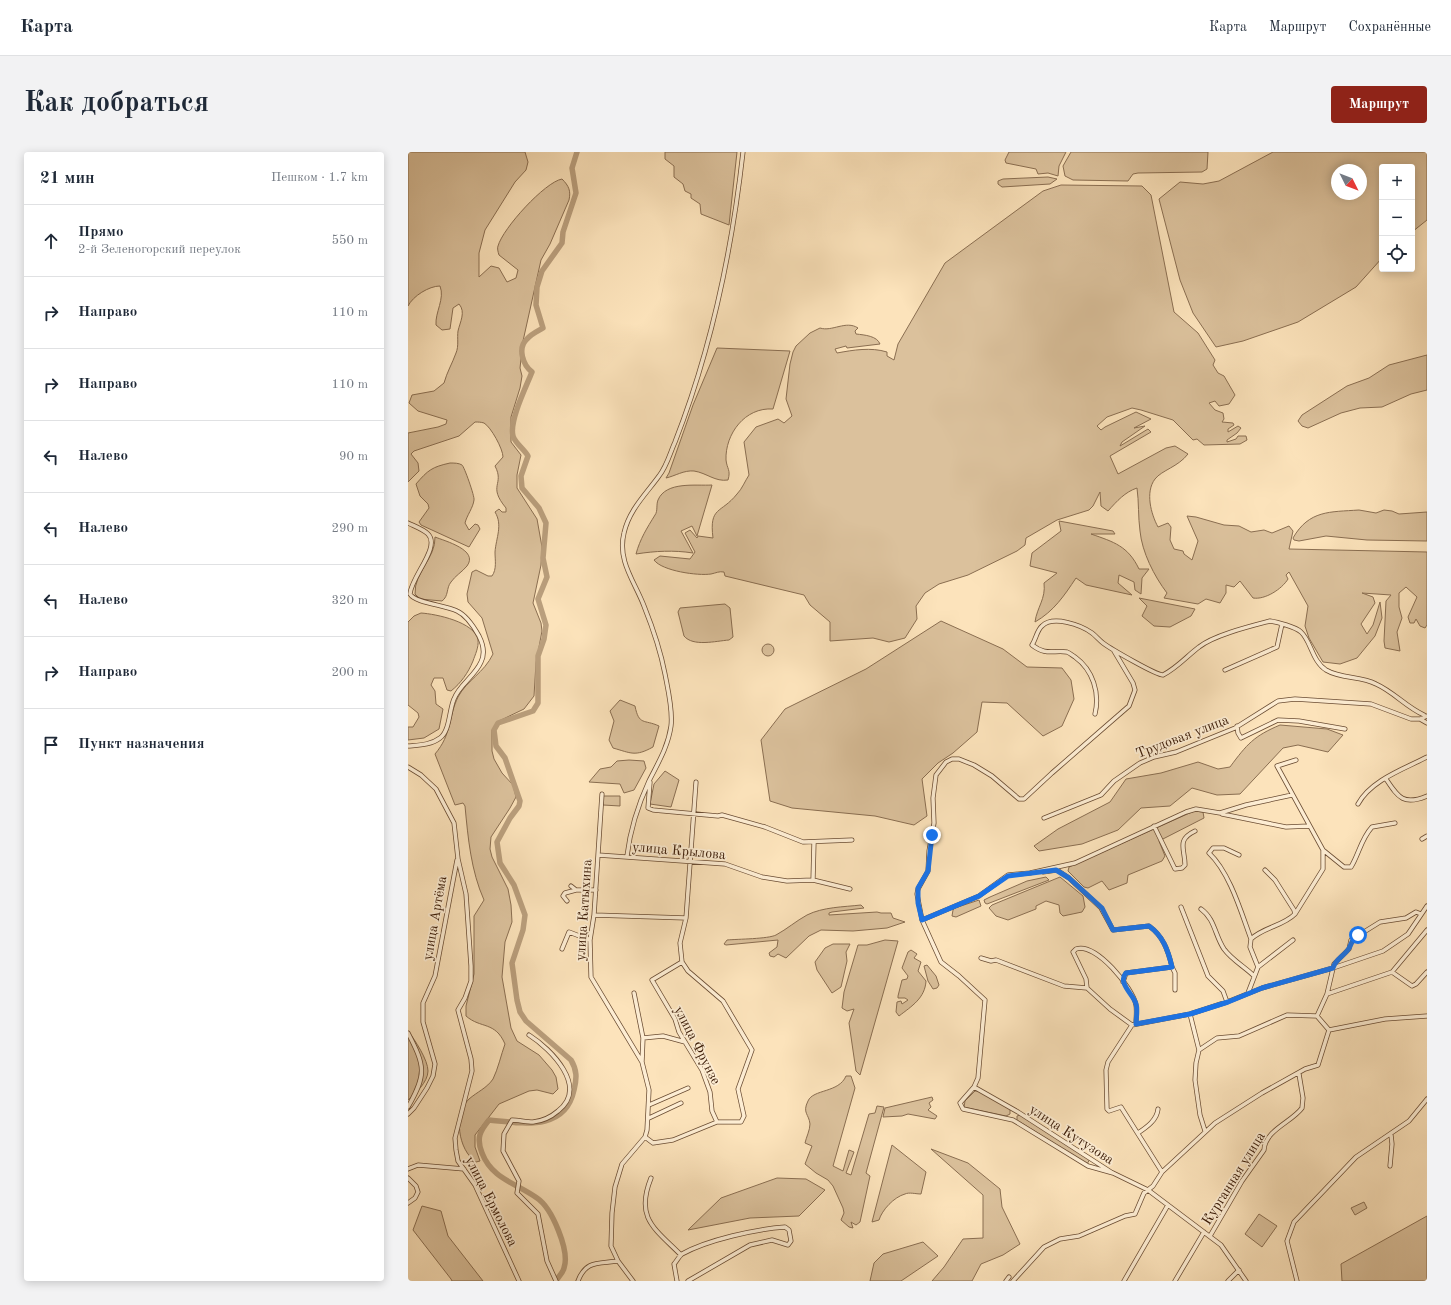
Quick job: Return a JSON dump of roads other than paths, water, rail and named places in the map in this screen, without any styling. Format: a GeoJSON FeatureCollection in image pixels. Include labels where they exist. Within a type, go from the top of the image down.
{"type":"FeatureCollection","features":[{"type":"Feature","properties":{"kind":"street"},"geometry":{"type":"LineString","coordinates":[[627,856],[629,839],[650,780],[662,757],[671,724],[664,673],[645,610],[625,566],[623,543],[624,533],[635,508],[660,475],[682,422],[707,341],[726,260],[736,205],[743,152]]}},
{"type":"Feature","properties":{"kind":"street"},"geometry":{"type":"LineString","coordinates":[[408,523],[427,534],[432,545],[430,552],[415,576],[410,594],[412,599],[441,605],[459,612],[467,618],[479,636],[483,653],[481,663],[455,696],[450,709],[445,732],[441,738],[431,743],[408,746]]}},
{"type":"Feature","properties":{"kind":"street"},"geometry":{"type":"LineString","coordinates":[[1095,714],[1098,703],[1093,679],[1087,667],[1068,652],[1049,653],[1032,645],[1042,626],[1054,621],[1064,622],[1085,629],[1114,651],[1126,656],[1153,673],[1163,675],[1182,663],[1199,647],[1208,641],[1270,621],[1301,632],[1316,658],[1326,670],[1376,684],[1390,692],[1414,711],[1426,716]]}},
{"type":"Feature","properties":{"kind":"street"},"geometry":{"type":"LineString","coordinates":[[1225,670],[1277,647],[1282,624]]}},
{"type":"Feature","properties":{"kind":"street"},"geometry":{"type":"LineString","coordinates":[[1114,651],[1133,683],[1135,690],[1129,706],[1052,773],[1024,800],[1019,799],[992,776],[974,765],[959,759],[952,759],[940,768],[936,775],[934,784],[934,823],[929,851],[928,871],[918,888],[918,903],[922,920],[979,896],[1008,876],[1056,870],[1062,872],[1102,908],[1113,930],[1149,926],[1157,932],[1163,939],[1175,973],[1174,990]]}},
{"type":"Feature","properties":{"kind":"street","name":"Трудовая улица"},"geometry":{"type":"LineString","coordinates":[[1044,818],[1101,795],[1114,781],[1140,763],[1176,752],[1237,726],[1278,702],[1295,699],[1371,704],[1411,718],[1420,719],[1427,723]]}},
{"type":"Feature","properties":{"kind":"street"},"geometry":{"type":"LineString","coordinates":[[1420,719],[1426,716]]}},
{"type":"Feature","properties":{"kind":"street"},"geometry":{"type":"LineString","coordinates":[[1237,726],[1238,733],[1241,738],[1278,720],[1299,720],[1345,729]]}},
{"type":"Feature","properties":{"kind":"street"},"geometry":{"type":"LineString","coordinates":[[1358,804],[1367,791],[1427,757]]}},
{"type":"Feature","properties":{"kind":"street"},"geometry":{"type":"LineString","coordinates":[[1251,939],[1270,927],[1290,920],[1322,869],[1323,850],[1320,841],[1309,826],[1277,766],[1296,760]]}},
{"type":"Feature","properties":{"kind":"street"},"geometry":{"type":"LineString","coordinates":[[408,767],[421,775],[432,785],[454,823],[458,859]]}},
{"type":"Feature","properties":{"kind":"street"},"geometry":{"type":"LineString","coordinates":[[1386,779],[1400,798],[1406,800],[1427,796]]}},
{"type":"Feature","properties":{"kind":"street"},"geometry":{"type":"LineString","coordinates":[[650,780],[648,808],[660,811],[718,816],[722,815],[765,827],[797,841],[814,842],[852,840]]}},
{"type":"Feature","properties":{"kind":"street"},"geometry":{"type":"LineString","coordinates":[[645,1136],[653,1143],[673,1140],[717,1122],[741,1122],[743,1120],[738,1089],[752,1050],[724,1001],[688,971],[682,962],[680,943],[686,918],[696,782]]}},
{"type":"Feature","properties":{"kind":"street","name":"улица Катыхина"},"geometry":{"type":"LineString","coordinates":[[602,794],[596,890],[590,940],[591,977],[642,1062],[648,1080],[649,1118],[645,1136],[622,1164],[615,1187],[611,1246],[618,1261],[633,1281]]}},
{"type":"Feature","properties":{"kind":"street"},"geometry":{"type":"LineString","coordinates":[[1220,813],[1246,805],[1292,795]]}},
{"type":"Feature","properties":{"kind":"street"},"geometry":{"type":"LineString","coordinates":[[1030,874],[1075,863],[1154,826],[1196,809],[1286,827],[1309,826]]}},
{"type":"Feature","properties":{"kind":"street"},"geometry":{"type":"LineString","coordinates":[[1323,850],[1347,868],[1351,867],[1356,859],[1363,839],[1372,827],[1395,823]]}},
{"type":"Feature","properties":{"kind":"street"},"geometry":{"type":"LineString","coordinates":[[1154,826],[1175,869],[1182,868],[1186,865],[1182,850],[1183,841],[1189,834],[1195,831]]}},
{"type":"Feature","properties":{"kind":"street"},"geometry":{"type":"LineString","coordinates":[[1422,839],[1427,836]]}},
{"type":"Feature","properties":{"kind":"street"},"geometry":{"type":"LineString","coordinates":[[813,880],[814,842]]}},
{"type":"Feature","properties":{"kind":"street"},"geometry":{"type":"LineString","coordinates":[[1239,854],[1221,847],[1213,848],[1209,853],[1216,859],[1231,887],[1251,939],[1250,947],[1258,967]]}},
{"type":"Feature","properties":{"kind":"street","name":"улица Крылова"},"geometry":{"type":"LineString","coordinates":[[598,855],[725,864],[772,879],[813,880],[850,888]]}},
{"type":"Feature","properties":{"kind":"street","name":"улица Ермолова"},"geometry":{"type":"LineString","coordinates":[[458,859],[466,894],[471,966],[471,981],[465,998],[458,1010],[471,1059],[472,1071],[455,1138],[457,1156],[475,1185],[519,1281]]}},
{"type":"Feature","properties":{"kind":"street","name":"улица Артёма"},"geometry":{"type":"LineString","coordinates":[[408,1114],[414,1108],[433,1076],[435,1064],[423,1022],[423,1003],[435,976],[458,859]]}},
{"type":"Feature","properties":{"kind":"street"},"geometry":{"type":"LineString","coordinates":[[1265,870],[1275,880],[1295,914]]}},
{"type":"Feature","properties":{"kind":"street"},"geometry":{"type":"LineString","coordinates":[[572,886],[576,890]]}},
{"type":"Feature","properties":{"kind":"street"},"geometry":{"type":"LineString","coordinates":[[567,901],[563,896],[565,893],[576,890],[596,890]]}},
{"type":"Feature","properties":{"kind":"street"},"geometry":{"type":"LineString","coordinates":[[1162,1172],[1120,1107],[1109,1111],[1107,1109],[1106,1070],[1108,1062],[1132,1025],[1190,1014],[1228,1002],[1248,993],[1374,955],[1392,946],[1408,934],[1427,906]]}},
{"type":"Feature","properties":{"kind":"street"},"geometry":{"type":"LineString","coordinates":[[1181,907],[1208,976],[1223,991],[1228,1002]]}},
{"type":"Feature","properties":{"kind":"street"},"geometry":{"type":"LineString","coordinates":[[1201,909],[1214,924],[1224,948],[1254,976]]}},
{"type":"Feature","properties":{"kind":"street"},"geometry":{"type":"LineString","coordinates":[[1317,1016],[1327,994],[1333,968],[1338,959],[1349,949],[1350,942],[1354,937],[1380,922],[1406,918],[1416,912],[1421,914]]}},
{"type":"Feature","properties":{"kind":"street"},"geometry":{"type":"LineString","coordinates":[[594,914],[686,918]]}},
{"type":"Feature","properties":{"kind":"street","name":"улица Кутузова"},"geometry":{"type":"LineString","coordinates":[[922,920],[941,962],[985,1000],[978,1078],[974,1087],[960,1103],[963,1109],[1014,1120],[1088,1166],[1113,1173]]}},
{"type":"Feature","properties":{"kind":"street"},"geometry":{"type":"LineString","coordinates":[[1327,994],[1392,972],[1427,930]]}},
{"type":"Feature","properties":{"kind":"street"},"geometry":{"type":"LineString","coordinates":[[562,949],[569,932],[590,940]]}},
{"type":"Feature","properties":{"kind":"street"},"geometry":{"type":"LineString","coordinates":[[1248,993],[1258,967],[1293,940]]}},
{"type":"Feature","properties":{"kind":"street"},"geometry":{"type":"LineString","coordinates":[[1132,1025],[1110,1009],[1088,988],[1086,979],[1073,952],[1079,948],[1092,951],[1111,965],[1136,1004],[1136,1024]]}},
{"type":"Feature","properties":{"kind":"street"},"geometry":{"type":"LineString","coordinates":[[981,958],[991,961],[996,960],[1064,986],[1088,988]]}},
{"type":"Feature","properties":{"kind":"street","name":"улица Фрунзе"},"geometry":{"type":"LineString","coordinates":[[682,962],[654,977],[652,980],[675,1019],[679,1032],[702,1070],[710,1092],[712,1111],[717,1122]]}},
{"type":"Feature","properties":{"kind":"street"},"geometry":{"type":"LineString","coordinates":[[1123,982],[1126,973],[1172,967]]}},
{"type":"Feature","properties":{"kind":"street"},"geometry":{"type":"LineString","coordinates":[[1392,972],[1412,986],[1416,984],[1427,972]]}},
{"type":"Feature","properties":{"kind":"street","name":"улица Катыхина"},"geometry":{"type":"LineString","coordinates":[[634,993],[643,1038],[642,1062]]}},
{"type":"Feature","properties":{"kind":"street"},"geometry":{"type":"LineString","coordinates":[[1190,1014],[1199,1050],[1196,1063],[1195,1080],[1200,1115],[1205,1131]]}},
{"type":"Feature","properties":{"kind":"street"},"geometry":{"type":"LineString","coordinates":[[1199,1050],[1217,1038],[1239,1036],[1287,1015],[1317,1016],[1329,1030]]}},
{"type":"Feature","properties":{"kind":"street"},"geometry":{"type":"LineString","coordinates":[[1329,1030],[1385,1019],[1427,1016]]}},
{"type":"Feature","properties":{"kind":"street"},"geometry":{"type":"LineString","coordinates":[[1013,1281],[1044,1247],[1060,1239],[1079,1236],[1125,1216],[1135,1214],[1144,1193],[1153,1186],[1162,1172],[1205,1131],[1230,1112],[1262,1093],[1318,1065],[1329,1030]]}},
{"type":"Feature","properties":{"kind":"street"},"geometry":{"type":"LineString","coordinates":[[408,1033],[423,1067],[419,1087],[408,1107]]}},
{"type":"Feature","properties":{"kind":"street"},"geometry":{"type":"LineString","coordinates":[[529,1035],[550,1052],[567,1075],[569,1084],[568,1100],[561,1109],[542,1120],[532,1122],[510,1122],[504,1134],[503,1151],[519,1181],[517,1193],[538,1214],[547,1261],[555,1280]]}},
{"type":"Feature","properties":{"kind":"street"},"geometry":{"type":"LineString","coordinates":[[643,1038],[663,1036],[685,1042]]}},
{"type":"Feature","properties":{"kind":"street","name":"Курганная улица"},"geometry":{"type":"LineString","coordinates":[[1210,1236],[1242,1182],[1264,1150],[1264,1144],[1276,1130],[1302,1108],[1303,1098],[1299,1074]]}},
{"type":"Feature","properties":{"kind":"street","name":"улица Кутузова"},"geometry":{"type":"LineString","coordinates":[[974,1087],[1018,1112],[1113,1173],[1148,1190],[1221,1245],[1246,1281]]}},
{"type":"Feature","properties":{"kind":"street"},"geometry":{"type":"LineString","coordinates":[[649,1105],[688,1088]]}},
{"type":"Feature","properties":{"kind":"street"},"geometry":{"type":"LineString","coordinates":[[1297,1281],[1287,1241],[1291,1229],[1300,1215],[1356,1157],[1391,1135],[1416,1114],[1427,1099]]}},
{"type":"Feature","properties":{"kind":"street"},"geometry":{"type":"LineString","coordinates":[[649,1118],[681,1103]]}},
{"type":"Feature","properties":{"kind":"street"},"geometry":{"type":"LineString","coordinates":[[1138,1133],[1151,1123],[1158,1113],[1158,1109]]}},
{"type":"Feature","properties":{"kind":"street","name":"улица Кутузова"},"geometry":{"type":"LineString","coordinates":[[1014,1120],[1018,1112]]}},
{"type":"Feature","properties":{"kind":"street"},"geometry":{"type":"LineString","coordinates":[[1390,1166],[1392,1144],[1391,1135]]}},
{"type":"Feature","properties":{"kind":"street"},"geometry":{"type":"LineString","coordinates":[[408,1169],[418,1165],[464,1169]]}},
{"type":"Feature","properties":{"kind":"street"},"geometry":{"type":"LineString","coordinates":[[408,1178],[416,1186],[418,1192],[415,1198],[408,1203]]}},
{"type":"Feature","properties":{"kind":"street"},"geometry":{"type":"LineString","coordinates":[[651,1178],[644,1201],[646,1213],[656,1229],[681,1255]]}},
{"type":"Feature","properties":{"kind":"street"},"geometry":{"type":"LineString","coordinates":[[1124,1281],[1168,1206]]}},
{"type":"Feature","properties":{"kind":"street"},"geometry":{"type":"LineString","coordinates":[[677,1281],[674,1264],[681,1255],[724,1238],[774,1227],[788,1228],[790,1241],[788,1245],[772,1240],[750,1245],[688,1281]]}},
{"type":"Feature","properties":{"kind":"street","name":"Курганная улица"},"geometry":{"type":"LineString","coordinates":[[1175,1281],[1204,1232]]}},
{"type":"Feature","properties":{"kind":"street"},"geometry":{"type":"LineString","coordinates":[[578,1281],[582,1270],[586,1266],[618,1261]]}},
{"type":"Feature","properties":{"kind":"street"},"geometry":{"type":"LineString","coordinates":[[1228,1281],[1239,1270]]}},
{"type":"Feature","properties":{"kind":"street"},"geometry":{"type":"LineString","coordinates":[[1006,1281],[1009,1277]]}},
{"type":"Feature","properties":{"kind":"waterway"},"geometry":{"type":"LineString","coordinates":[[556,1281],[562,1273],[565,1261],[562,1241],[554,1220],[543,1203],[537,1198],[505,1180],[492,1169],[486,1162],[482,1153],[479,1139],[481,1131],[489,1120],[528,1123],[552,1119],[562,1113],[569,1103],[576,1082],[576,1074],[571,1060],[526,1021],[520,1012],[517,1000],[512,963],[523,930],[525,915],[514,885],[500,863],[497,842],[510,818],[519,806],[520,801],[505,758],[496,746],[494,730],[498,723],[533,711],[538,703],[538,656],[544,639],[546,625],[538,599],[547,577],[543,558],[546,523],[539,508],[522,488],[521,476],[528,456],[514,439],[512,430],[519,404],[532,372],[524,361],[522,356],[522,347],[529,337],[543,328],[536,305],[537,287],[542,271],[562,243],[563,232],[576,193],[572,168],[577,152]]}}]}
